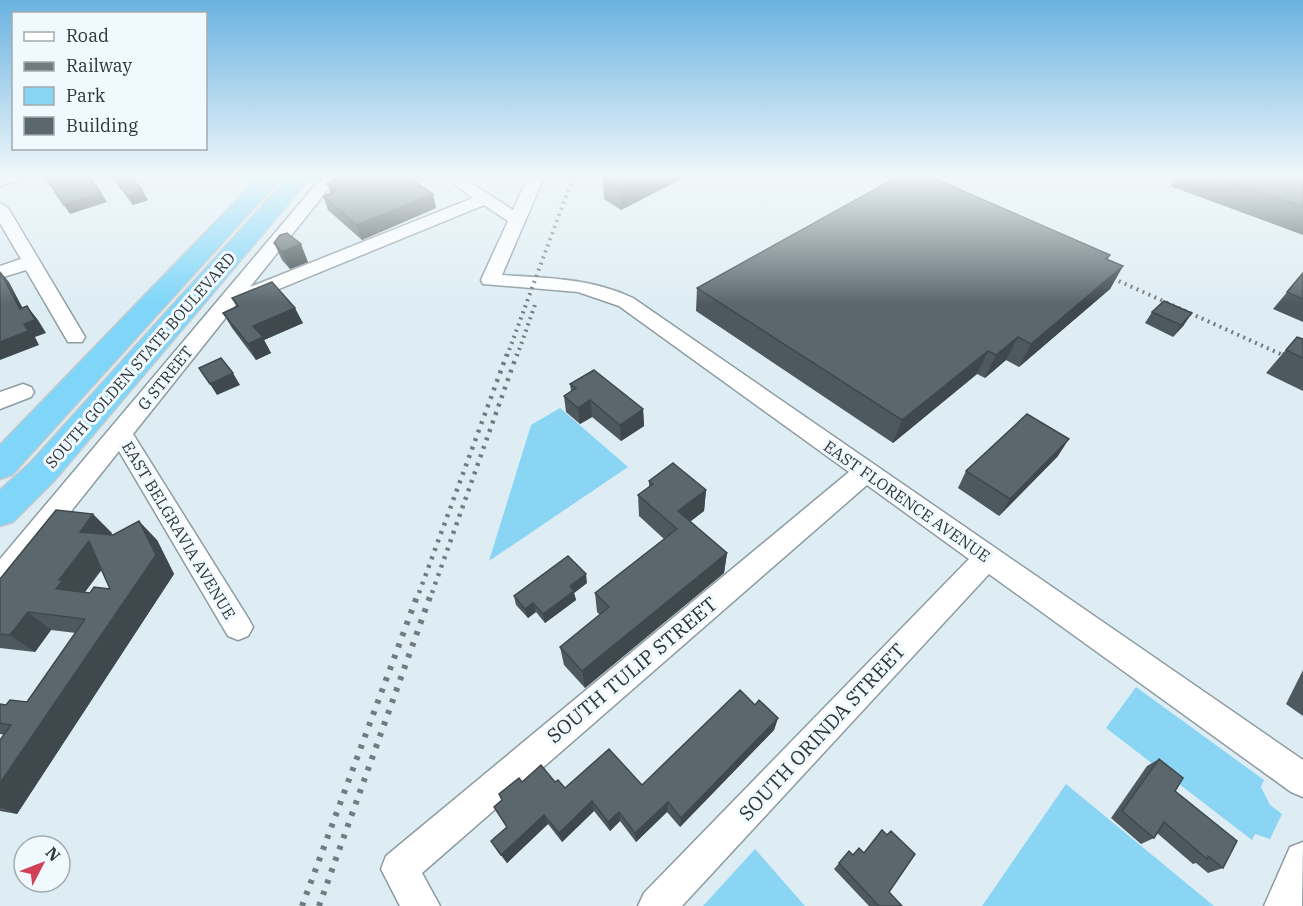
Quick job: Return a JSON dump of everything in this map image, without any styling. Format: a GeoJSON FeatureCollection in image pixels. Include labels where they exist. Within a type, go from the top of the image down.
{"type":"FeatureCollection","features":[{"type":"Feature","properties":{"kind":"highway","name":"SOUTH GOLDEN STATE BOULEVARD"},"geometry":{"type":"LineString","coordinates":[[0,466],[231,219]]}},
{"type":"Feature","properties":{"kind":"highway","name":"SOUTH GOLDEN STATE BOULEVARD"},"geometry":{"type":"LineString","coordinates":[[0,512],[42,472],[263,219]]}},
{"type":"Feature","properties":{"kind":"street"},"geometry":{"type":"LineString","coordinates":[[6,219],[75,337]]}},
{"type":"Feature","properties":{"kind":"street","name":"G STREET"},"geometry":{"type":"LineString","coordinates":[[0,579],[295,219]]}},
{"type":"Feature","properties":{"kind":"street"},"geometry":{"type":"LineString","coordinates":[[225,304],[435,219]]}},
{"type":"Feature","properties":{"kind":"street","name":"EAST FLORENCE AVENUE"},"geometry":{"type":"LineString","coordinates":[[517,220],[490,280],[589,289],[619,297],[1303,780]]}},
{"type":"Feature","properties":{"kind":"street"},"geometry":{"type":"LineString","coordinates":[[0,273],[31,262]]}},
{"type":"Feature","properties":{"kind":"street"},"geometry":{"type":"LineString","coordinates":[[0,401],[23,392]]}},
{"type":"Feature","properties":{"kind":"street","name":"EAST BELGRAVIA AVENUE"},"geometry":{"type":"LineString","coordinates":[[120,433],[238,627]]}},
{"type":"Feature","properties":{"kind":"street","name":"SOUTH TULIP STREET"},"geometry":{"type":"LineString","coordinates":[[421,906],[399,869],[866,472]]}},
{"type":"Feature","properties":{"kind":"street","name":"SOUTH ORINDA STREET"},"geometry":{"type":"LineString","coordinates":[[657,906],[987,558]]}},
{"type":"Feature","properties":{"kind":"street"},"geometry":{"type":"LineString","coordinates":[[1283,906],[1303,860]]}},
{"type":"Feature","properties":{"kind":"green space"},"geometry":{"type":"Polygon","coordinates":[[[560,408],[628,467],[489,561],[531,425],[560,408]]]}},
{"type":"Feature","properties":{"kind":"green space"},"geometry":{"type":"Polygon","coordinates":[[[1136,687],[1264,780],[1261,787],[1270,805],[1282,814],[1270,839],[1255,834],[1252,840],[1106,728],[1136,687]]]}},
{"type":"Feature","properties":{"kind":"green space"},"geometry":{"type":"Polygon","coordinates":[[[1066,784],[1214,906],[982,906],[1066,784]]]}},
{"type":"Feature","properties":{"kind":"green space"},"geometry":{"type":"Polygon","coordinates":[[[755,849],[805,906],[703,906],[755,849]]]}},
{"type":"Feature","properties":{"kind":"building"},"geometry":{"type":"Polygon","coordinates":[[[350,219],[371,219],[357,225],[350,219]]]}},
{"type":"Feature","properties":{"kind":"building"},"geometry":{"type":"Polygon","coordinates":[[[821,219],[1028,219],[1110,255],[1106,259],[1123,266],[1031,344],[1018,337],[996,355],[988,351],[902,420],[697,288],[821,219]]]}},
{"type":"Feature","properties":{"kind":"building"},"geometry":{"type":"Polygon","coordinates":[[[287,233],[301,244],[282,252],[274,243],[280,235],[287,233]]]}},
{"type":"Feature","properties":{"kind":"building"},"geometry":{"type":"Polygon","coordinates":[[[0,272],[20,309],[27,306],[35,320],[24,324],[28,331],[0,342],[0,272]]]}},
{"type":"Feature","properties":{"kind":"building"},"geometry":{"type":"Polygon","coordinates":[[[1303,273],[1303,299],[1287,292],[1303,273]]]}},
{"type":"Feature","properties":{"kind":"building"},"geometry":{"type":"Polygon","coordinates":[[[272,282],[295,308],[253,326],[263,337],[248,344],[223,313],[238,306],[232,298],[272,282]]]}},
{"type":"Feature","properties":{"kind":"building"},"geometry":{"type":"Polygon","coordinates":[[[1164,301],[1192,313],[1181,325],[1152,312],[1164,301]]]}},
{"type":"Feature","properties":{"kind":"building"},"geometry":{"type":"Polygon","coordinates":[[[1297,337],[1303,339],[1303,358],[1286,350],[1297,337]]]}},
{"type":"Feature","properties":{"kind":"building"},"geometry":{"type":"Polygon","coordinates":[[[221,358],[233,373],[210,384],[199,368],[221,358]]]}},
{"type":"Feature","properties":{"kind":"building"},"geometry":{"type":"Polygon","coordinates":[[[594,370],[643,409],[620,425],[590,400],[578,408],[564,396],[576,388],[570,384],[594,370]]]}},
{"type":"Feature","properties":{"kind":"building"},"geometry":{"type":"Polygon","coordinates":[[[1027,414],[1069,439],[1010,499],[966,471],[1027,414]]]}},
{"type":"Feature","properties":{"kind":"building"},"geometry":{"type":"Polygon","coordinates":[[[673,463],[706,490],[678,511],[727,553],[582,671],[560,647],[609,607],[595,593],[677,529],[638,495],[653,484],[649,481],[673,463]]]}},
{"type":"Feature","properties":{"kind":"building"},"geometry":{"type":"Polygon","coordinates":[[[56,510],[93,514],[80,532],[113,535],[139,521],[156,555],[0,783],[0,740],[11,725],[0,723],[0,704],[6,705],[10,700],[27,702],[85,619],[28,612],[10,635],[0,634],[0,579],[56,510]],[[89,541],[59,580],[63,580],[56,589],[90,593],[94,587],[110,589],[89,541]]]}},
{"type":"Feature","properties":{"kind":"building"},"geometry":{"type":"Polygon","coordinates":[[[568,556],[586,574],[570,586],[574,591],[543,614],[533,603],[525,609],[514,596],[568,556]]]}},
{"type":"Feature","properties":{"kind":"building"},"geometry":{"type":"Polygon","coordinates":[[[740,690],[755,705],[759,700],[778,718],[681,818],[668,802],[635,833],[619,812],[608,822],[592,801],[559,833],[544,815],[501,855],[491,841],[507,827],[494,807],[502,800],[499,794],[519,778],[522,782],[541,765],[555,782],[558,780],[565,788],[609,749],[642,785],[740,690]]]}},
{"type":"Feature","properties":{"kind":"building"},"geometry":{"type":"Polygon","coordinates":[[[1159,759],[1183,778],[1175,791],[1237,841],[1223,868],[1208,856],[1207,859],[1164,822],[1154,838],[1122,811],[1159,759]]]}},
{"type":"Feature","properties":{"kind":"building"},"geometry":{"type":"Polygon","coordinates":[[[882,830],[887,835],[891,831],[915,854],[889,892],[902,906],[879,906],[839,863],[849,851],[853,855],[859,848],[864,853],[882,830]]]}},
{"type":"Feature","properties":{"kind":"railway"},"geometry":{"type":"LineString","coordinates":[[507,356],[557,219]]}},
{"type":"Feature","properties":{"kind":"railway"},"geometry":{"type":"LineString","coordinates":[[1101,273],[1285,356]]}},
{"type":"Feature","properties":{"kind":"railway"},"geometry":{"type":"LineString","coordinates":[[517,356],[536,302]]}},
{"type":"Feature","properties":{"kind":"railway"},"geometry":{"type":"LineString","coordinates":[[419,593],[507,354]]}},
{"type":"Feature","properties":{"kind":"railway"},"geometry":{"type":"LineString","coordinates":[[432,593],[517,354]]}},
{"type":"Feature","properties":{"kind":"railway"},"geometry":{"type":"LineString","coordinates":[[1282,354],[1303,364]]}},
{"type":"Feature","properties":{"kind":"railway"},"geometry":{"type":"LineString","coordinates":[[302,906],[419,591]]}},
{"type":"Feature","properties":{"kind":"railway"},"geometry":{"type":"LineString","coordinates":[[319,906],[432,591]]}}]}
